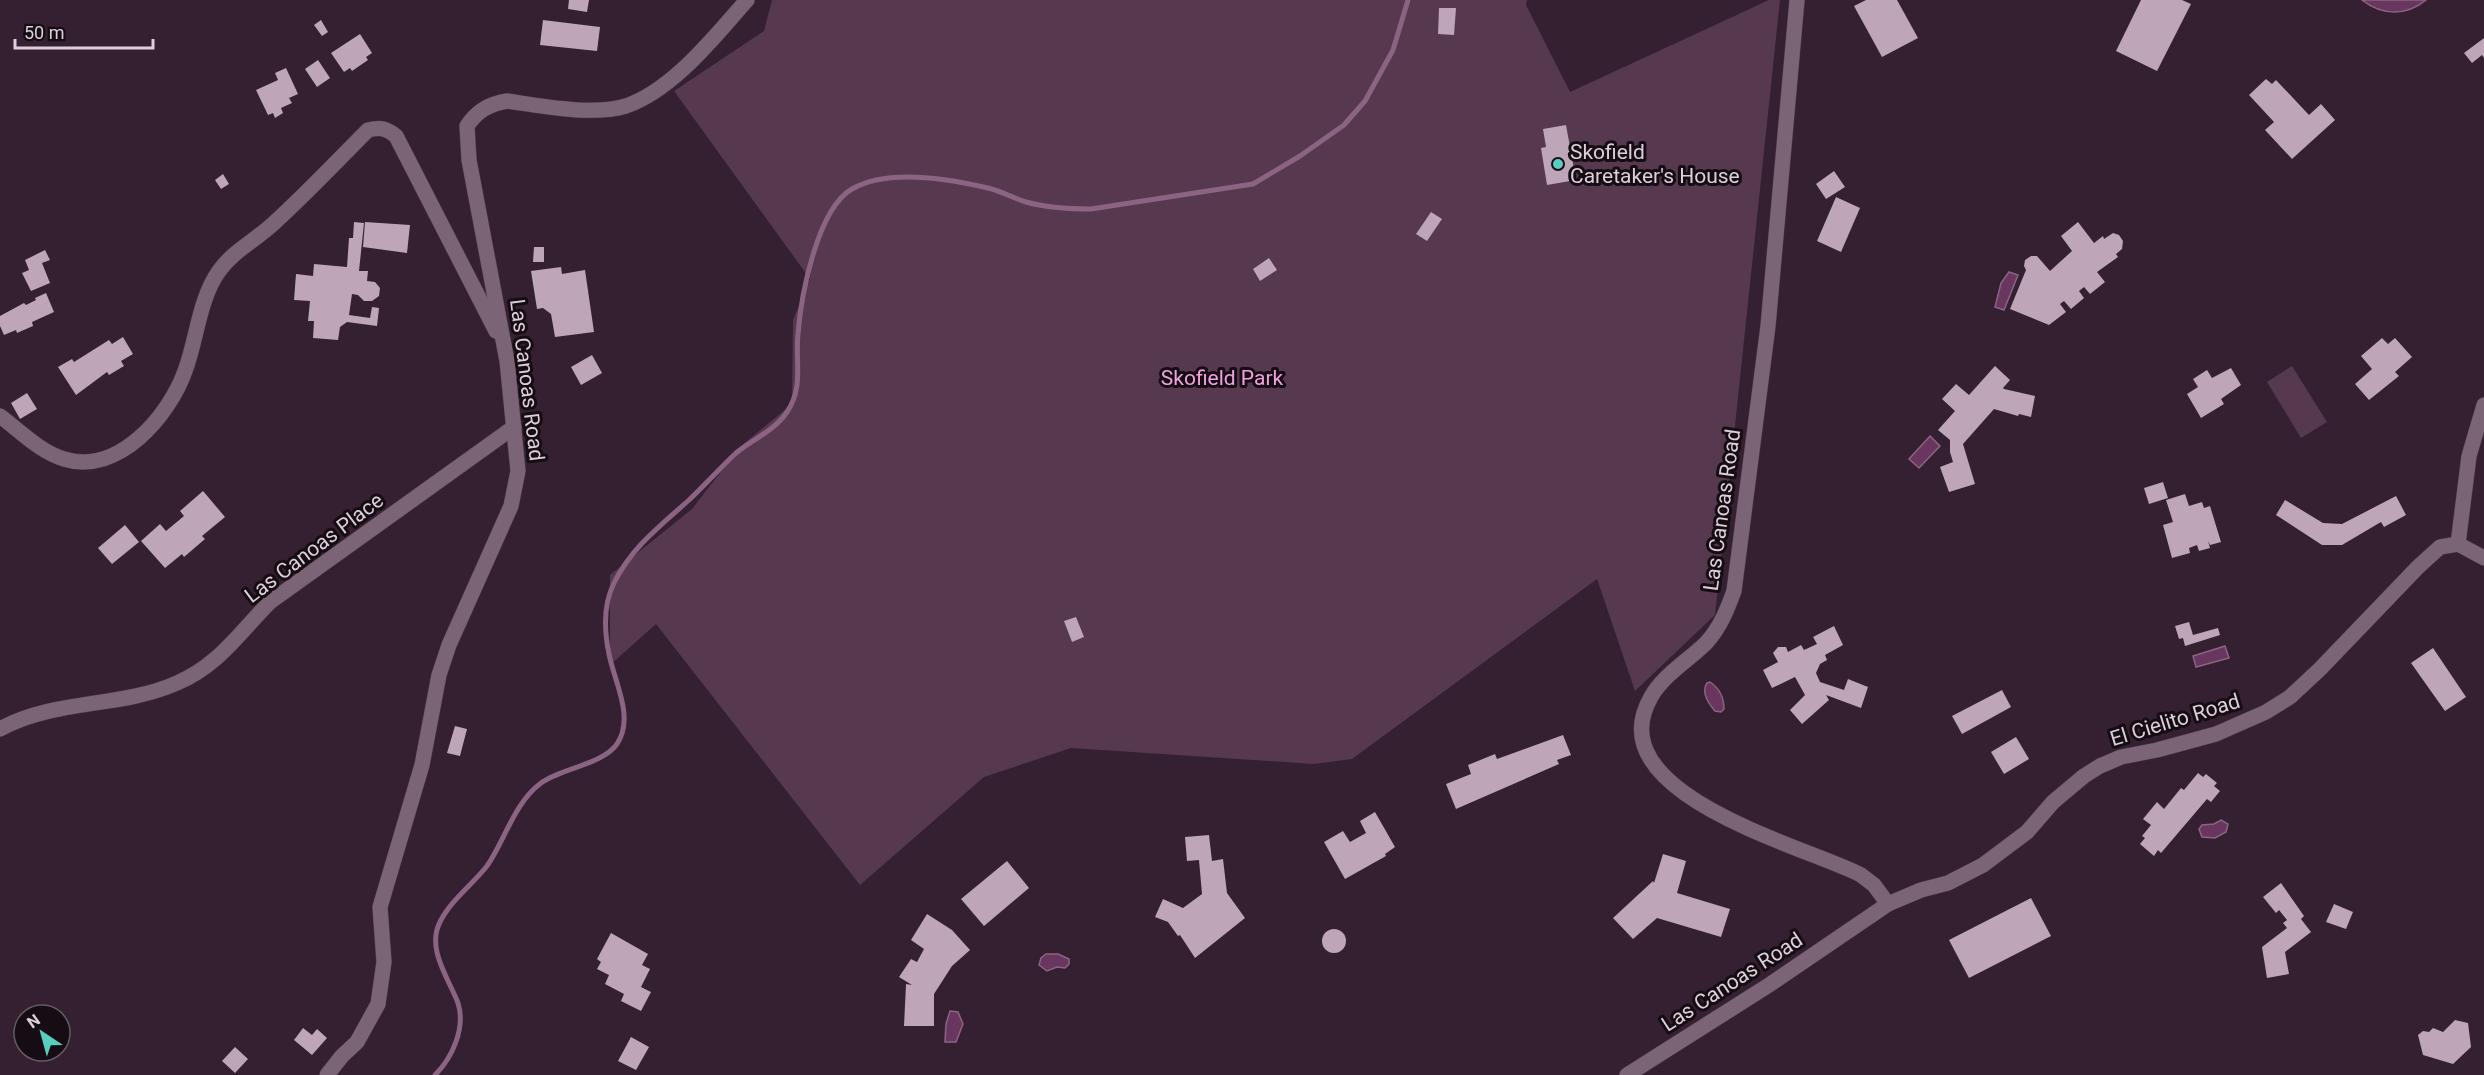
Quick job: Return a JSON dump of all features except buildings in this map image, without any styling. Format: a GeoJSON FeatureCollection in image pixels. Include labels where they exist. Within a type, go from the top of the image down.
{"type":"FeatureCollection","features":[{"type":"Feature","properties":{"kind":"street","name":"Las Canoas Road"},"geometry":{"type":"LineString","coordinates":[[327,1075],[357,1042],[378,1004],[383,983],[384,962],[380,907],[422,765],[439,675],[449,645],[511,506],[518,471],[505,347],[469,160],[467,126],[473,117],[488,105],[507,101],[576,111],[625,106],[650,95],[712,40],[747,0]]}},
{"type":"Feature","properties":{"kind":"street","name":"Las Canoas Road"},"geometry":{"type":"LineString","coordinates":[[1627,1075],[1769,985],[1888,904],[1874,885],[1861,875],[1715,814],[1688,797],[1656,768],[1647,751],[1642,731],[1642,721],[1653,693],[1713,635],[1726,614],[1734,591],[1768,326],[1797,0]]}},
{"type":"Feature","properties":{"kind":"street"},"geometry":{"type":"LineString","coordinates":[[0,416],[48,452],[62,459],[93,462],[108,458],[124,449],[146,431],[176,392],[185,371],[209,291],[218,272],[231,256],[273,224],[368,130],[379,128],[388,130],[396,136],[505,347]]}},
{"type":"Feature","properties":{"kind":"street"},"geometry":{"type":"LineString","coordinates":[[2484,405],[2469,456],[2458,544],[2484,558]]}},
{"type":"Feature","properties":{"kind":"street","name":"Las Canoas Place"},"geometry":{"type":"LineString","coordinates":[[0,729],[15,720],[45,712],[159,690],[178,683],[201,670],[230,648],[244,628],[270,602],[514,427]]}},
{"type":"Feature","properties":{"kind":"street","name":"El Cielito Road"},"geometry":{"type":"LineString","coordinates":[[1888,904],[1920,890],[1957,879],[1983,865],[2027,832],[2053,802],[2100,766],[2121,757],[2216,734],[2290,697],[2418,567],[2440,547],[2458,544]]}},
{"type":"Feature","properties":{"kind":"green space","name":"Skofield Park"},"geometry":{"type":"Polygon","coordinates":[[[772,0],[1527,0],[1526,5],[1570,92],[1769,0],[1780,0],[1715,615],[1635,691],[1597,579],[1352,759],[1314,764],[1071,748],[984,777],[860,885],[656,624],[610,665],[610,575],[692,509],[741,446],[792,404],[793,320],[810,279],[674,91],[764,31],[772,0]]]}},
{"type":"Feature","properties":{"kind":"green space"},"geometry":{"type":"Polygon","coordinates":[[[2292,366],[2327,422],[2301,438],[2267,382],[2292,366]]]}},
{"type":"Feature","properties":{"kind":"shaded area"},"geometry":{"type":"Polygon","coordinates":[[[2362,0],[2426,0],[2411,9],[2394,12],[2378,9],[2362,0]]]}},
{"type":"Feature","properties":{"kind":"shaded area"},"geometry":{"type":"Polygon","coordinates":[[[2009,272],[2018,275],[2004,310],[1995,307],[2001,283],[2009,272]]]}},
{"type":"Feature","properties":{"kind":"shaded area"},"geometry":{"type":"Polygon","coordinates":[[[1930,436],[1940,446],[1919,468],[1909,459],[1930,436]]]}},
{"type":"Feature","properties":{"kind":"shaded area"},"geometry":{"type":"Polygon","coordinates":[[[2225,646],[2229,658],[2196,667],[2193,656],[2225,646]]]}},
{"type":"Feature","properties":{"kind":"shaded area"},"geometry":{"type":"Polygon","coordinates":[[[1710,682],[1722,697],[1724,709],[1721,712],[1715,711],[1706,697],[1705,686],[1710,682]]]}},
{"type":"Feature","properties":{"kind":"shaded area"},"geometry":{"type":"Polygon","coordinates":[[[2221,820],[2228,824],[2226,832],[2215,838],[2202,837],[2199,829],[2202,825],[2214,824],[2221,820]]]}},
{"type":"Feature","properties":{"kind":"shaded area"},"geometry":{"type":"Polygon","coordinates":[[[1046,954],[1058,954],[1069,959],[1069,964],[1065,968],[1057,967],[1047,971],[1039,965],[1041,958],[1046,954]]]}},
{"type":"Feature","properties":{"kind":"shaded area"},"geometry":{"type":"Polygon","coordinates":[[[950,1011],[958,1012],[963,1024],[956,1042],[945,1042],[946,1024],[950,1011]]]}},
{"type":"Feature","properties":{"kind":"waterway"},"geometry":{"type":"LineString","coordinates":[[435,1075],[452,1051],[460,1022],[458,1003],[437,953],[436,932],[440,922],[456,900],[487,866],[517,811],[532,791],[549,778],[602,757],[617,744],[622,733],[624,711],[606,636],[606,609],[610,591],[621,570],[647,538],[736,453],[770,430],[787,412],[797,383],[797,344],[807,277],[820,234],[840,199],[852,189],[867,183],[901,177],[956,181],[993,189],[1034,204],[1083,209],[1253,184],[1300,156],[1344,125],[1365,101],[1393,50],[1408,0]]}},
{"type":"Feature","properties":{"kind":"place","name":"Skofield Caretaker's House"},"geometry":{"type":"Point","coordinates":[1558,164]}}]}
